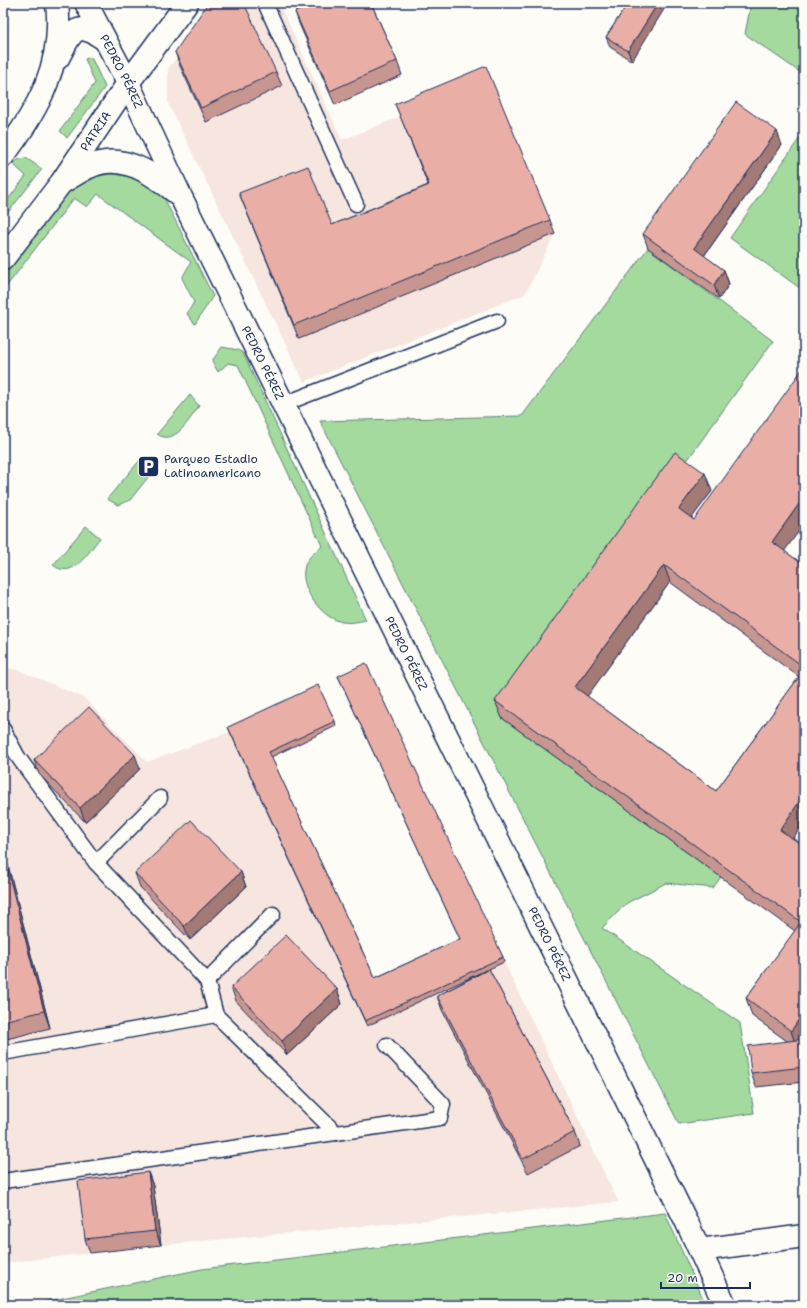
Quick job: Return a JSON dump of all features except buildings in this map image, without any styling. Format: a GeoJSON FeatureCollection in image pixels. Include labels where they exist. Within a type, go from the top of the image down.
{"type":"FeatureCollection","features":[{"type":"Feature","properties":{"kind":"street"},"geometry":{"type":"LineString","coordinates":[[51,71],[57,48],[59,32],[57,3]]}},
{"type":"Feature","properties":{"kind":"street","name":"PEDRO PÉREZ"},"geometry":{"type":"LineString","coordinates":[[86,3],[128,83],[182,197],[700,1250],[725,1305]]}},
{"type":"Feature","properties":{"kind":"street","name":"PATRIA"},"geometry":{"type":"LineString","coordinates":[[3,259],[61,183],[128,83],[187,3]]}},
{"type":"Feature","properties":{"kind":"street"},"geometry":{"type":"LineString","coordinates":[[3,156],[34,111],[51,71],[71,36],[79,29],[90,29],[104,39]]}},
{"type":"Feature","properties":{"kind":"street"},"geometry":{"type":"LineString","coordinates":[[61,183],[100,163],[118,163],[139,168],[162,180],[182,197]]}},
{"type":"Feature","properties":{"kind":"street"},"geometry":{"type":"LineString","coordinates":[[700,1250],[804,1236]]}},
{"type":"Feature","properties":{"kind":"lane"},"geometry":{"type":"LineString","coordinates":[[265,3],[356,204]]}},
{"type":"Feature","properties":{"kind":"lane"},"geometry":{"type":"LineString","coordinates":[[284,404],[497,321]]}},
{"type":"Feature","properties":{"kind":"lane"},"geometry":{"type":"LineString","coordinates":[[3,729],[18,757],[96,863],[207,981],[216,1015],[336,1133]]}},
{"type":"Feature","properties":{"kind":"lane"},"geometry":{"type":"LineString","coordinates":[[96,863],[160,798]]}},
{"type":"Feature","properties":{"kind":"lane"},"geometry":{"type":"LineString","coordinates":[[207,981],[273,914]]}},
{"type":"Feature","properties":{"kind":"lane"},"geometry":{"type":"LineString","coordinates":[[3,1053],[216,1015]]}},
{"type":"Feature","properties":{"kind":"lane"},"geometry":{"type":"LineString","coordinates":[[3,1182],[440,1118],[442,1104],[387,1045]]}},
{"type":"Feature","properties":{"kind":"shaded area"},"geometry":{"type":"Polygon","coordinates":[[[217,3],[279,3],[342,140],[492,80],[555,234],[525,294],[304,382],[168,103],[168,69],[217,3]]]}},
{"type":"Feature","properties":{"kind":"shaded area"},"geometry":{"type":"Polygon","coordinates":[[[3,667],[21,671],[84,698],[147,762],[230,732],[367,1026],[504,962],[618,1202],[161,1245],[3,1263],[3,667]]]}},
{"type":"Feature","properties":{"kind":"green space"},"geometry":{"type":"Polygon","coordinates":[[[751,3],[804,3],[804,75],[745,34],[751,3]]]}},
{"type":"Feature","properties":{"kind":"green space"},"geometry":{"type":"Polygon","coordinates":[[[91,57],[105,87],[67,138],[60,131],[95,83],[85,59],[91,57]]]}},
{"type":"Feature","properties":{"kind":"green space"},"geometry":{"type":"Polygon","coordinates":[[[804,132],[804,291],[730,238],[804,132]]]}},
{"type":"Feature","properties":{"kind":"green space"},"geometry":{"type":"Polygon","coordinates":[[[26,158],[42,169],[3,219],[3,206],[26,176],[13,164],[19,159],[26,158]]]}},
{"type":"Feature","properties":{"kind":"green space"},"geometry":{"type":"Polygon","coordinates":[[[110,174],[133,177],[146,183],[164,198],[213,296],[195,324],[187,314],[194,302],[182,278],[191,262],[98,194],[87,207],[74,198],[3,291],[3,278],[67,193],[82,182],[94,177],[110,174]]]}},
{"type":"Feature","properties":{"kind":"green space"},"geometry":{"type":"Polygon","coordinates":[[[648,248],[773,341],[502,718],[721,877],[713,888],[666,883],[627,903],[602,928],[740,1023],[754,1113],[679,1124],[320,421],[522,416],[648,248]]]}},
{"type":"Feature","properties":{"kind":"green space"},"geometry":{"type":"Polygon","coordinates":[[[222,347],[238,350],[243,353],[366,620],[346,622],[332,618],[319,608],[309,594],[304,578],[305,566],[310,556],[322,546],[238,365],[228,363],[218,372],[212,361],[222,347]]]}},
{"type":"Feature","properties":{"kind":"green space"},"geometry":{"type":"Polygon","coordinates":[[[190,395],[199,406],[187,424],[176,434],[170,437],[164,437],[157,434],[190,395]]]}},
{"type":"Feature","properties":{"kind":"green space"},"geometry":{"type":"Polygon","coordinates":[[[140,460],[153,471],[130,500],[118,505],[107,499],[140,460]]]}},
{"type":"Feature","properties":{"kind":"green space"},"geometry":{"type":"Polygon","coordinates":[[[86,526],[100,538],[80,563],[67,570],[60,569],[53,565],[86,526]]]}},
{"type":"Feature","properties":{"kind":"green space"},"geometry":{"type":"Polygon","coordinates":[[[665,1213],[706,1305],[44,1305],[43,1302],[202,1269],[665,1213]]]}},
{"type":"Feature","properties":{"kind":"place","name":"Parqueo Estadio Latinoamericano"},"geometry":{"type":"Point","coordinates":[149,466]}}]}
